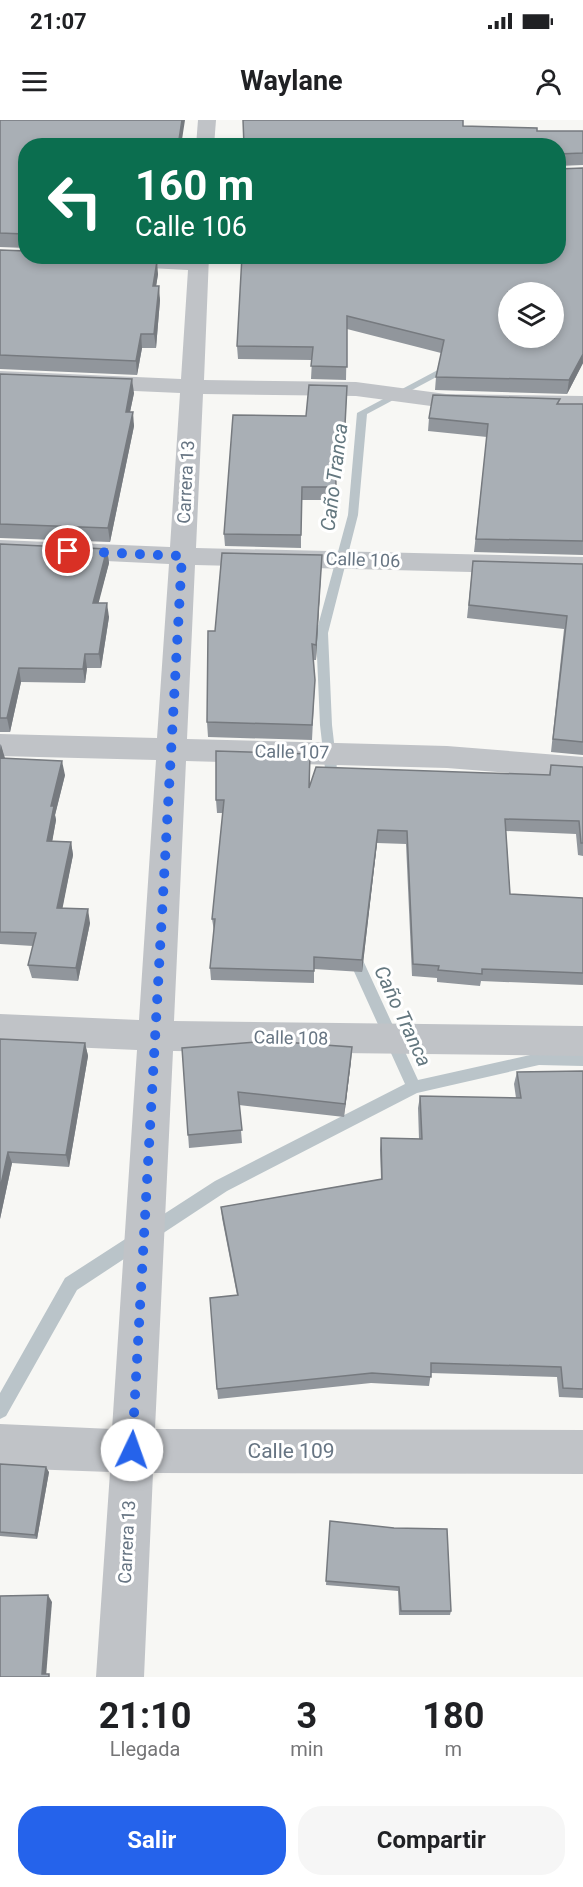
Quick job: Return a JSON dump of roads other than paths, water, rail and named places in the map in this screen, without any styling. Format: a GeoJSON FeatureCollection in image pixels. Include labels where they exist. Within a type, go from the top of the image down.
{"type":"FeatureCollection","features":[{"type":"Feature","properties":{"kind":"street"},"geometry":{"type":"LineString","coordinates":[[206,138],[207,120]]}},
{"type":"Feature","properties":{"kind":"street","name":"Carrera 13"},"geometry":{"type":"LineString","coordinates":[[120,1677],[199,264]]}},
{"type":"Feature","properties":{"kind":"street"},"geometry":{"type":"LineString","coordinates":[[0,378],[192,387],[356,389],[446,401],[583,403]]}},
{"type":"Feature","properties":{"kind":"street","name":"Calle 106"},"geometry":{"type":"LineString","coordinates":[[0,548],[182,556],[583,566]]}},
{"type":"Feature","properties":{"kind":"street","name":"Calle 107"},"geometry":{"type":"LineString","coordinates":[[0,745],[447,757],[583,768]]}},
{"type":"Feature","properties":{"kind":"street","name":"Calle 108"},"geometry":{"type":"LineString","coordinates":[[0,1029],[155,1036],[583,1041]]}},
{"type":"Feature","properties":{"kind":"street","name":"Calle 109"},"geometry":{"type":"LineString","coordinates":[[11,1447],[132,1450],[583,1452]]}},
{"type":"Feature","properties":{"kind":"waterway","name":"Caño Tranca"},"geometry":{"type":"LineString","coordinates":[[333,786],[326,725],[322,633],[353,515],[362,413],[452,366]]}},
{"type":"Feature","properties":{"kind":"waterway","name":"Caño Tranca"},"geometry":{"type":"LineString","coordinates":[[354,956],[414,1087]]}},
{"type":"Feature","properties":{"kind":"waterway"},"geometry":{"type":"LineString","coordinates":[[414,1087],[539,1059],[583,1060]]}},
{"type":"Feature","properties":{"kind":"waterway","name":"Caño Tranca"},"geometry":{"type":"LineString","coordinates":[[0,1410],[71,1284],[221,1186],[414,1087]]}}]}
